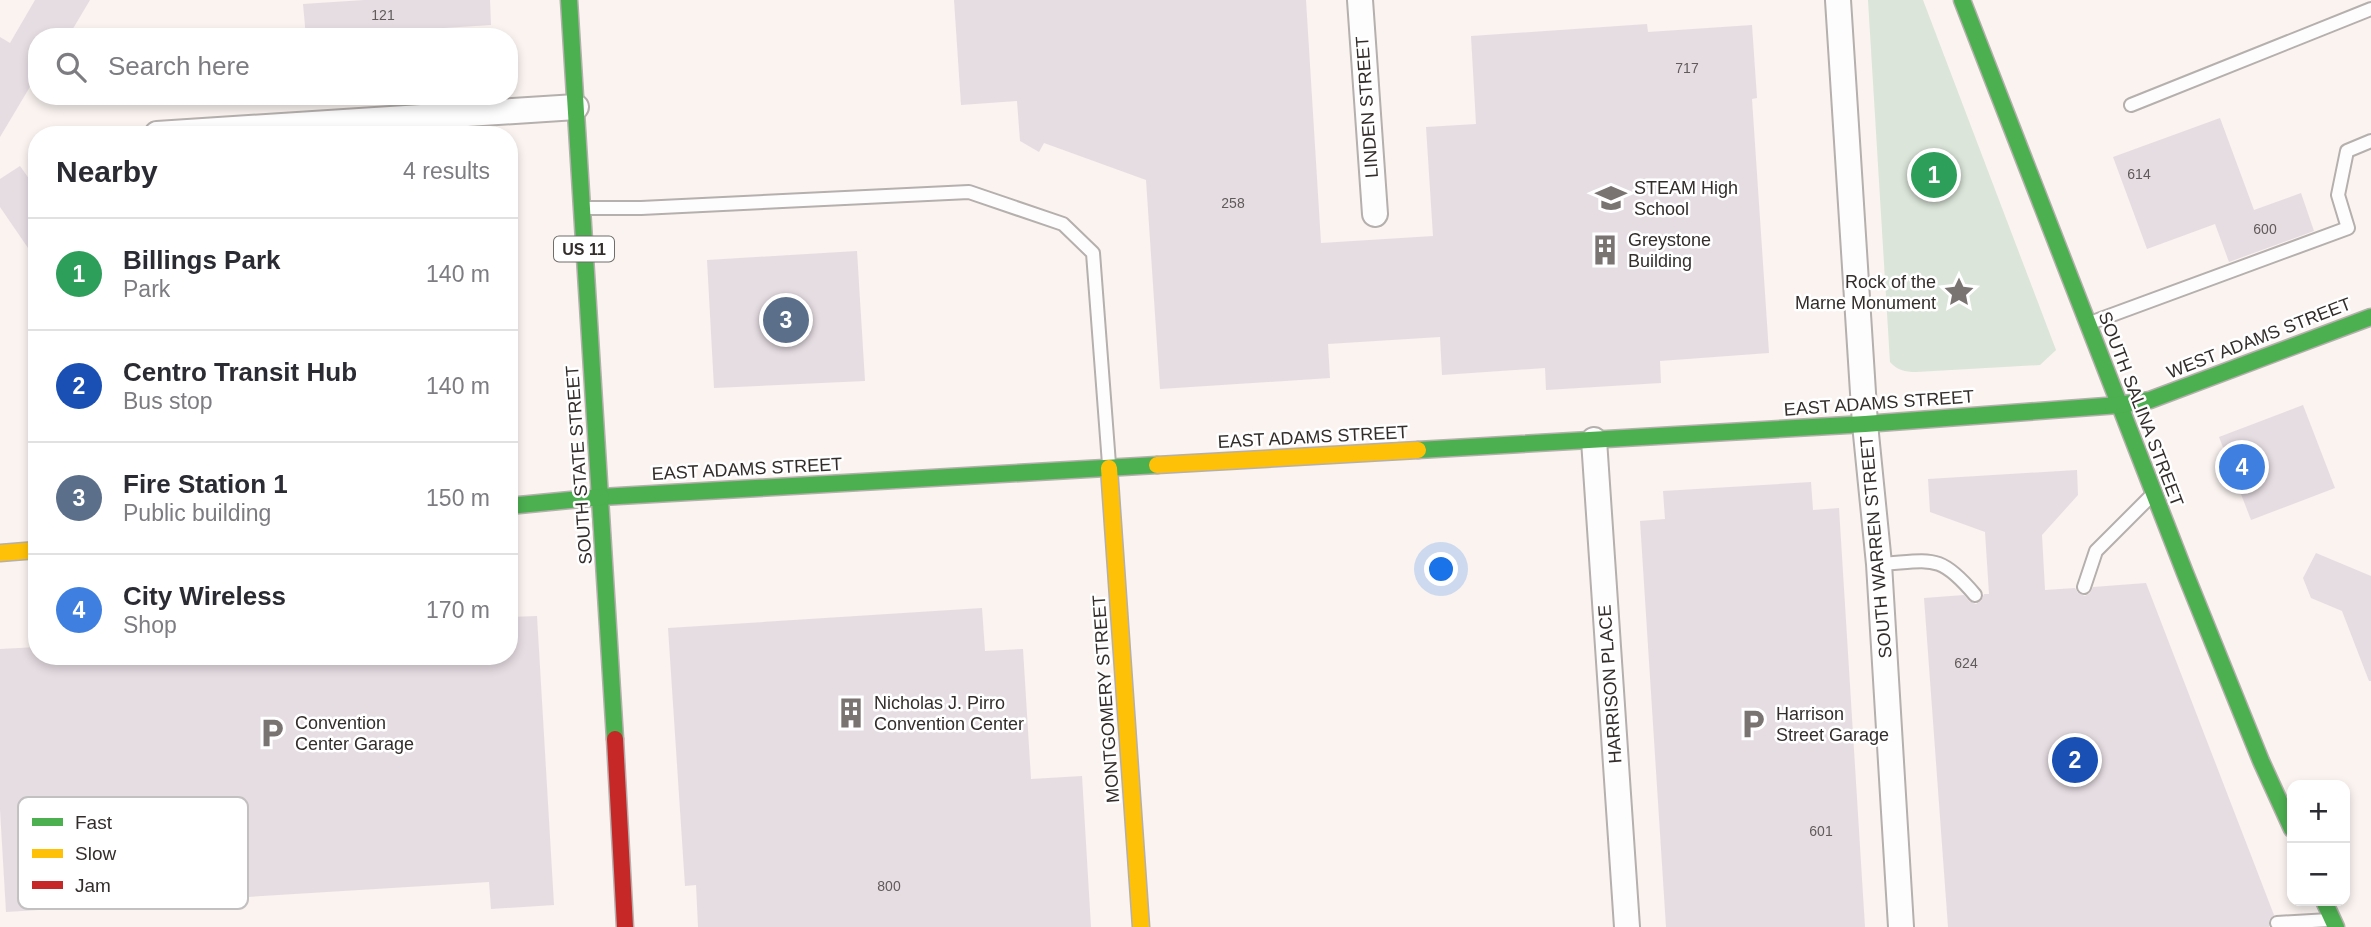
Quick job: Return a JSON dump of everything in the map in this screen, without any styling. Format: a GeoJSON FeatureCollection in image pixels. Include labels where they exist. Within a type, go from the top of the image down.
{"type":"FeatureCollection","features":[{"type":"Feature","properties":{"kind":"main road","name":"SOUTH STATE STREET"},"geometry":{"type":"LineString","coordinates":[[569,0],[625,927]]}},
{"type":"Feature","properties":{"kind":"main road","name":"SOUTH SALINA STREET"},"geometry":{"type":"LineString","coordinates":[[1962,0],[2154,494],[2287,818]]}},
{"type":"Feature","properties":{"kind":"main road","name":"WEST ADAMS STREET"},"geometry":{"type":"LineString","coordinates":[[2119,405],[2150,400],[2371,317]]}},
{"type":"Feature","properties":{"kind":"main road","name":"EAST ADAMS STREET"},"geometry":{"type":"LineString","coordinates":[[518,505],[601,497],[1865,424],[2119,405]]}},
{"type":"Feature","properties":{"kind":"main road","name":"MONTGOMERY STREET"},"geometry":{"type":"LineString","coordinates":[[1109,468],[1141,927]]}},
{"type":"Feature","properties":{"kind":"main road"},"geometry":{"type":"LineString","coordinates":[[0,553],[28,551]]}},
{"type":"Feature","properties":{"kind":"main road"},"geometry":{"type":"LineString","coordinates":[[2326,906],[2334,923]]}},
{"type":"Feature","properties":{"kind":"street","name":"LINDEN STREET"},"geometry":{"type":"LineString","coordinates":[[1360,0],[1375,214]]}},
{"type":"Feature","properties":{"kind":"street","name":"SOUTH WARREN STREET"},"geometry":{"type":"LineString","coordinates":[[1838,0],[1865,424],[1879,564],[1901,927]]}},
{"type":"Feature","properties":{"kind":"street"},"geometry":{"type":"LineString","coordinates":[[281,126],[576,107]]}},
{"type":"Feature","properties":{"kind":"street","name":"HARRISON PLACE"},"geometry":{"type":"LineString","coordinates":[[1594,440],[1627,927]]}},
{"type":"Feature","properties":{"kind":"lane"},"geometry":{"type":"LineString","coordinates":[[2130,105],[2371,9]]}},
{"type":"Feature","properties":{"kind":"lane"},"geometry":{"type":"LineString","coordinates":[[2087,324],[2348,228],[2337,195],[2347,151],[2371,141]]}},
{"type":"Feature","properties":{"kind":"lane"},"geometry":{"type":"LineString","coordinates":[[581,208],[641,208],[969,192],[1063,224],[1093,253],[1109,468]]}},
{"type":"Feature","properties":{"kind":"lane"},"geometry":{"type":"LineString","coordinates":[[2084,587],[2096,551],[2112,532],[2154,494]]}},
{"type":"Feature","properties":{"kind":"lane"},"geometry":{"type":"LineString","coordinates":[[1879,564],[1935,560],[1957,573],[1975,595]]}},
{"type":"Feature","properties":{"kind":"lane"},"geometry":{"type":"LineString","coordinates":[[2277,923],[2334,923]]}},
{"type":"Feature","properties":{"kind":"shaded area"},"geometry":{"type":"Polygon","coordinates":[[[1868,0],[1923,0],[2056,350],[2040,365],[1908,372],[1890,362],[1868,0]]]}},
{"type":"Feature","properties":{"kind":"building"},"geometry":{"type":"Polygon","coordinates":[[[35,0],[90,0],[73,28],[28,28],[28,90],[0,137],[0,37],[10,43],[35,0]]]}},
{"type":"Feature","properties":{"kind":"building"},"geometry":{"type":"Polygon","coordinates":[[[364,0],[490,0],[491,25],[444,28],[305,28],[303,4],[364,0]]]}},
{"type":"Feature","properties":{"kind":"building"},"geometry":{"type":"Polygon","coordinates":[[[954,0],[1306,0],[1321,243],[1433,236],[1426,127],[1476,124],[1471,36],[1647,24],[1648,32],[1752,25],[1757,98],[1752,99],[1769,353],[1660,361],[1661,383],[1546,390],[1545,368],[1442,375],[1440,337],[1328,344],[1330,378],[1160,389],[1146,180],[1044,143],[1039,152],[1020,141],[1017,101],[961,105],[954,0]]]}},
{"type":"Feature","properties":{"kind":"building"},"geometry":{"type":"Polygon","coordinates":[[[2220,118],[2254,210],[2301,193],[2314,231],[2229,262],[2215,224],[2147,249],[2113,157],[2220,118]]]}},
{"type":"Feature","properties":{"kind":"building"},"geometry":{"type":"Polygon","coordinates":[[[20,166],[28,177],[28,248],[0,207],[0,179],[20,166]]]}},
{"type":"Feature","properties":{"kind":"building"},"geometry":{"type":"Polygon","coordinates":[[[857,251],[865,381],[714,388],[707,260],[857,251]]]}},
{"type":"Feature","properties":{"kind":"building"},"geometry":{"type":"Polygon","coordinates":[[[2303,405],[2335,488],[2251,520],[2219,437],[2303,405]]]}},
{"type":"Feature","properties":{"kind":"building"},"geometry":{"type":"Polygon","coordinates":[[[2077,470],[2078,495],[2042,535],[2045,590],[2075,588],[2085,596],[2093,587],[2146,583],[2274,915],[2269,920],[2269,927],[1948,927],[1924,598],[1964,595],[1976,604],[1984,594],[1989,594],[1985,532],[1930,512],[1928,479],[2077,470]]]}},
{"type":"Feature","properties":{"kind":"building","name":"Harrison Street Garage"},"geometry":{"type":"Polygon","coordinates":[[[1811,482],[1813,510],[1839,508],[1865,927],[1666,927],[1640,521],[1665,519],[1663,491],[1811,482]]]}},
{"type":"Feature","properties":{"kind":"building"},"geometry":{"type":"Polygon","coordinates":[[[2316,553],[2371,576],[2371,681],[2342,611],[2311,598],[2303,578],[2316,553]]]}},
{"type":"Feature","properties":{"kind":"building","name":"Nicholas J. Pirro Convention Center"},"geometry":{"type":"Polygon","coordinates":[[[982,608],[985,651],[1023,649],[1031,779],[1082,776],[1091,927],[698,927],[696,885],[685,886],[668,628],[982,608]]]}},
{"type":"Feature","properties":{"kind":"building","name":"Convention Center Garage"},"geometry":{"type":"Polygon","coordinates":[[[537,616],[554,905],[491,909],[489,882],[248,897],[248,797],[18,797],[18,909],[54,909],[6,912],[0,810],[0,649],[28,647],[28,665],[518,665],[518,617],[537,616]]]}},
{"type":"Feature","properties":{"kind":"traffic: fast"},"geometry":{"type":"LineString","coordinates":[[569,0],[615,739]]}},
{"type":"Feature","properties":{"kind":"traffic: fast"},"geometry":{"type":"LineString","coordinates":[[1962,0],[2185,573],[2287,818]]}},
{"type":"Feature","properties":{"kind":"traffic: fast"},"geometry":{"type":"LineString","coordinates":[[1418,450],[1865,424],[2119,405],[2150,400],[2371,317]]}},
{"type":"Feature","properties":{"kind":"traffic: fast"},"geometry":{"type":"LineString","coordinates":[[601,497],[1157,465]]}},
{"type":"Feature","properties":{"kind":"traffic: fast"},"geometry":{"type":"LineString","coordinates":[[518,505],[601,497]]}},
{"type":"Feature","properties":{"kind":"traffic: fast"},"geometry":{"type":"LineString","coordinates":[[2326,906],[2336,927]]}},
{"type":"Feature","properties":{"kind":"traffic: slow"},"geometry":{"type":"LineString","coordinates":[[1157,465],[1418,450]]}},
{"type":"Feature","properties":{"kind":"traffic: slow"},"geometry":{"type":"LineString","coordinates":[[1109,468],[1141,927]]}},
{"type":"Feature","properties":{"kind":"traffic: slow"},"geometry":{"type":"LineString","coordinates":[[0,553],[28,551]]}},
{"type":"Feature","properties":{"kind":"traffic: jam"},"geometry":{"type":"LineString","coordinates":[[615,739],[625,927]]}},
{"type":"Feature","properties":{"kind":"place","name":"Billings Park"},"geometry":{"type":"Point","coordinates":[1934,175]}},
{"type":"Feature","properties":{"kind":"place","name":"STEAM High School"},"geometry":{"type":"Point","coordinates":[1611,198]}},
{"type":"Feature","properties":{"kind":"place","name":"Greystone Building"},"geometry":{"type":"Point","coordinates":[1605,250]}},
{"type":"Feature","properties":{"kind":"place","name":"Rock of the Marne Monument"},"geometry":{"type":"Point","coordinates":[1959,292]}},
{"type":"Feature","properties":{"kind":"place","name":"Fire Station 1"},"geometry":{"type":"Point","coordinates":[786,320]}},
{"type":"Feature","properties":{"kind":"place","name":"City Wireless"},"geometry":{"type":"Point","coordinates":[2242,467]}},
{"type":"Feature","properties":{"kind":"place","name":"Nicholas J. Pirro Convention Center"},"geometry":{"type":"Point","coordinates":[851,713]}},
{"type":"Feature","properties":{"kind":"place","name":"Harrison Street Garage"},"geometry":{"type":"Point","coordinates":[1753,724]}},
{"type":"Feature","properties":{"kind":"place","name":"Convention Center Garage"},"geometry":{"type":"Point","coordinates":[272,733]}},
{"type":"Feature","properties":{"kind":"place","name":"Centro Transit Hub"},"geometry":{"type":"Point","coordinates":[2075,760]}}]}
